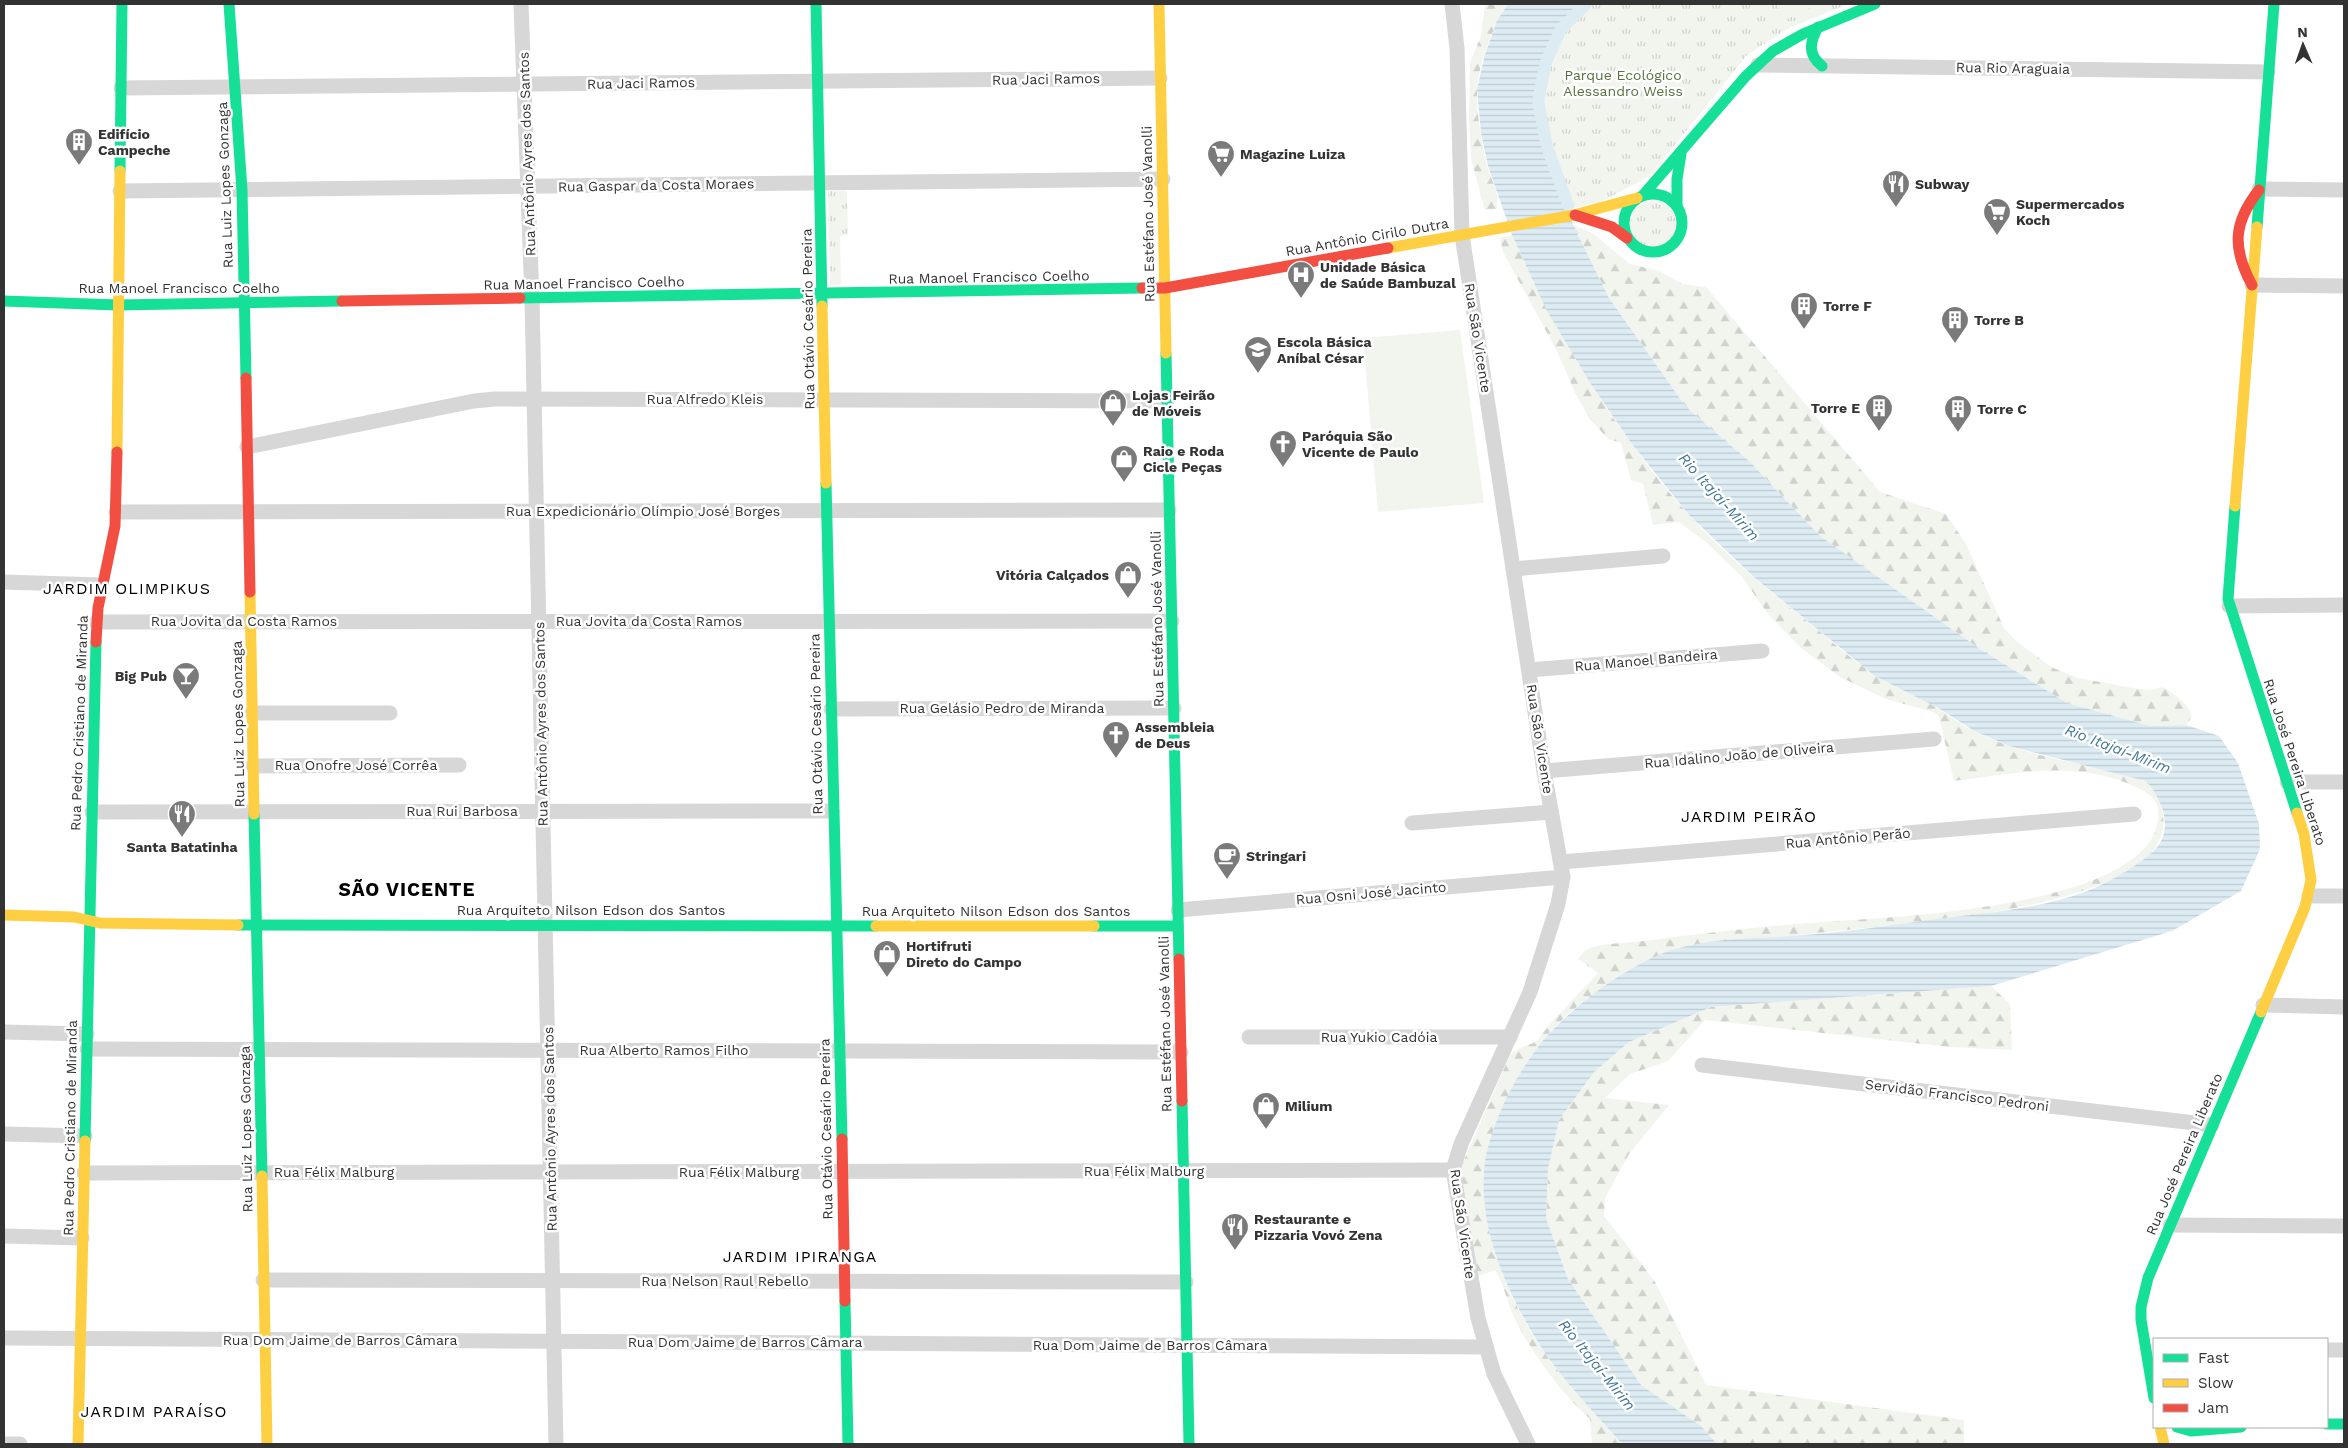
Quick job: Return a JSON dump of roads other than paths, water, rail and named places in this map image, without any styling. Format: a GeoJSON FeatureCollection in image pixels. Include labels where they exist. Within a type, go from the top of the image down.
{"type":"FeatureCollection","features":[{"type":"Feature","properties":{"kind":"main road","name":"Rua Pedro Cristiano de Miranda"},"geometry":{"type":"LineString","coordinates":[[78,1444],[96,622],[101,585],[113,541],[116,512],[122,4]]}},
{"type":"Feature","properties":{"kind":"main road","name":"Rua Luiz Lopes Gonzaga"},"geometry":{"type":"LineString","coordinates":[[229,4],[242,190],[245,302],[266,1444]]}},
{"type":"Feature","properties":{"kind":"main road","name":"Rua Otávio Cesário Pereira"},"geometry":{"type":"LineString","coordinates":[[816,4],[830,621],[832,811],[837,926],[848,1444]]}},
{"type":"Feature","properties":{"kind":"main road","name":"Rua Estéfano José Vanolli"},"geometry":{"type":"LineString","coordinates":[[1159,4],[1189,1444]]}},
{"type":"Feature","properties":{"kind":"main road"},"geometry":{"type":"LineString","coordinates":[[1641,196],[1663,195],[1677,206],[1681,214],[1681,231],[1671,246],[1662,250],[1648,252],[1634,246],[1627,238],[1624,230],[1625,212],[1681,154],[1758,65],[1788,42],[1818,27],[1875,4]]}},
{"type":"Feature","properties":{"kind":"main road","name":"Rua José Pereira Liberato"},"geometry":{"type":"LineString","coordinates":[[2153,1388],[2149,1349],[2141,1320],[2143,1293],[2309,896],[2311,880],[2308,852],[2287,782],[2228,606],[2274,4]]}},
{"type":"Feature","properties":{"kind":"main road"},"geometry":{"type":"LineString","coordinates":[[1818,27],[1810,42],[1810,49],[1814,60],[1822,66]]}},
{"type":"Feature","properties":{"kind":"main road"},"geometry":{"type":"LineString","coordinates":[[1677,206],[1677,179],[1681,154]]}},
{"type":"Feature","properties":{"kind":"main road"},"geometry":{"type":"LineString","coordinates":[[2252,286],[2240,262],[2237,238],[2243,211],[2260,189]]}},
{"type":"Feature","properties":{"kind":"main road","name":"Rua Antônio Cirilo Dutra"},"geometry":{"type":"LineString","coordinates":[[1165,288],[1572,215],[1641,196]]}},
{"type":"Feature","properties":{"kind":"main road","name":"Rua Antônio Cirilo Dutra"},"geometry":{"type":"LineString","coordinates":[[1572,215],[1602,223],[1627,238]]}},
{"type":"Feature","properties":{"kind":"main road"},"geometry":{"type":"LineString","coordinates":[[2237,238],[2256,233]]}},
{"type":"Feature","properties":{"kind":"main road"},"geometry":{"type":"LineString","coordinates":[[2237,238],[2254,257]]}},
{"type":"Feature","properties":{"kind":"main road","name":"Rua Manoel Francisco Coelho"},"geometry":{"type":"LineString","coordinates":[[4,301],[118,305],[1165,288]]}},
{"type":"Feature","properties":{"kind":"main road","name":"Rua Arquiteto Nilson Edson dos Santos"},"geometry":{"type":"LineString","coordinates":[[4,915],[54,916],[100,923],[256,925],[1178,926]]}},
{"type":"Feature","properties":{"kind":"main road"},"geometry":{"type":"LineString","coordinates":[[2328,1424],[2344,1424]]}},
{"type":"Feature","properties":{"kind":"main road"},"geometry":{"type":"LineString","coordinates":[[2161,1428],[2172,1439],[2191,1431],[2228,1428]]}},
{"type":"Feature","properties":{"kind":"street","name":"Rua Antônio Ayres dos Santos"},"geometry":{"type":"LineString","coordinates":[[521,4],[532,299],[556,1444]]}},
{"type":"Feature","properties":{"kind":"street","name":"Rua São Vicente"},"geometry":{"type":"LineString","coordinates":[[1452,4],[1457,48],[1462,235],[1544,771],[1563,877],[1558,904],[1540,963],[1510,1037],[1461,1144],[1453,1170],[1470,1276],[1485,1347],[1494,1374],[1528,1444]]}},
{"type":"Feature","properties":{"kind":"street","name":"Rua Rio Araguaia"},"geometry":{"type":"LineString","coordinates":[[1758,65],[2268,72]]}},
{"type":"Feature","properties":{"kind":"street","name":"Rua Jaci Ramos"},"geometry":{"type":"LineString","coordinates":[[121,88],[1160,78]]}},
{"type":"Feature","properties":{"kind":"street","name":"Rua Gaspar da Costa Moraes"},"geometry":{"type":"LineString","coordinates":[[120,191],[1162,179]]}},
{"type":"Feature","properties":{"kind":"street"},"geometry":{"type":"LineString","coordinates":[[2260,189],[2344,190]]}},
{"type":"Feature","properties":{"kind":"street"},"geometry":{"type":"LineString","coordinates":[[2252,286],[2344,286]]}},
{"type":"Feature","properties":{"kind":"street","name":"Rua Alfredo Kleis"},"geometry":{"type":"LineString","coordinates":[[247,447],[474,401],[534,399],[1167,400]]}},
{"type":"Feature","properties":{"kind":"street","name":"Rua Expedicionário Olímpio José Borges"},"geometry":{"type":"LineString","coordinates":[[116,512],[1169,510]]}},
{"type":"Feature","properties":{"kind":"street"},"geometry":{"type":"LineString","coordinates":[[1513,569],[1663,556]]}},
{"type":"Feature","properties":{"kind":"street"},"geometry":{"type":"LineString","coordinates":[[4,582],[101,585]]}},
{"type":"Feature","properties":{"kind":"street"},"geometry":{"type":"LineString","coordinates":[[2228,606],[2344,605]]}},
{"type":"Feature","properties":{"kind":"street","name":"Rua Jovita da Costa Ramos"},"geometry":{"type":"LineString","coordinates":[[96,622],[1172,621]]}},
{"type":"Feature","properties":{"kind":"street","name":"Rua Manoel Bandeira"},"geometry":{"type":"LineString","coordinates":[[1530,670],[1762,651]]}},
{"type":"Feature","properties":{"kind":"street","name":"Rua Gelásio Pedro de Miranda"},"geometry":{"type":"LineString","coordinates":[[831,709],[1174,708]]}},
{"type":"Feature","properties":{"kind":"street"},"geometry":{"type":"LineString","coordinates":[[252,713],[390,713]]}},
{"type":"Feature","properties":{"kind":"street","name":"Rua Idalino João de Oliveira"},"geometry":{"type":"LineString","coordinates":[[1544,771],[1934,739]]}},
{"type":"Feature","properties":{"kind":"street","name":"Rua Onofre José Corrêa"},"geometry":{"type":"LineString","coordinates":[[253,766],[459,765]]}},
{"type":"Feature","properties":{"kind":"street"},"geometry":{"type":"LineString","coordinates":[[2287,782],[2344,782]]}},
{"type":"Feature","properties":{"kind":"street","name":"Rua Rui Barbosa"},"geometry":{"type":"LineString","coordinates":[[92,812],[832,811]]}},
{"type":"Feature","properties":{"kind":"street"},"geometry":{"type":"LineString","coordinates":[[1412,823],[1551,812]]}},
{"type":"Feature","properties":{"kind":"street","name":"Rua Antônio Perão"},"geometry":{"type":"LineString","coordinates":[[1561,862],[2134,814]]}},
{"type":"Feature","properties":{"kind":"street","name":"Rua Osni José Jacinto"},"geometry":{"type":"LineString","coordinates":[[1178,910],[1563,877]]}},
{"type":"Feature","properties":{"kind":"street"},"geometry":{"type":"LineString","coordinates":[[2309,896],[2344,896]]}},
{"type":"Feature","properties":{"kind":"street"},"geometry":{"type":"LineString","coordinates":[[2264,1005],[2344,1007]]}},
{"type":"Feature","properties":{"kind":"street","name":"Rua Alberto Ramos Filho"},"geometry":{"type":"LineString","coordinates":[[4,1032],[87,1042],[259,1049],[1181,1052]]}},
{"type":"Feature","properties":{"kind":"street","name":"Rua Yukio Cadóia"},"geometry":{"type":"LineString","coordinates":[[1249,1037],[1510,1037]]}},
{"type":"Feature","properties":{"kind":"street","name":"Servidão Francisco Pedroni"},"geometry":{"type":"LineString","coordinates":[[1702,1065],[2212,1126]]}},
{"type":"Feature","properties":{"kind":"street"},"geometry":{"type":"LineString","coordinates":[[4,1134],[85,1136]]}},
{"type":"Feature","properties":{"kind":"street","name":"Rua Félix Malburg"},"geometry":{"type":"LineString","coordinates":[[84,1173],[1453,1170]]}},
{"type":"Feature","properties":{"kind":"street"},"geometry":{"type":"LineString","coordinates":[[2170,1225],[2344,1226]]}},
{"type":"Feature","properties":{"kind":"street"},"geometry":{"type":"LineString","coordinates":[[4,1236],[82,1238]]}},
{"type":"Feature","properties":{"kind":"street","name":"Rua Nelson Raul Rebello"},"geometry":{"type":"LineString","coordinates":[[263,1280],[1186,1282]]}},
{"type":"Feature","properties":{"kind":"street","name":"Rua Dom Jaime de Barros Câmara"},"geometry":{"type":"LineString","coordinates":[[4,1338],[1485,1347]]}},
{"type":"Feature","properties":{"kind":"street"},"geometry":{"type":"LineString","coordinates":[[2328,1350],[2344,1350]]}},
{"type":"Feature","properties":{"kind":"street"},"geometry":{"type":"LineString","coordinates":[[4,1444],[20,1444]]}},
{"type":"Feature","properties":{"kind":"water","name":"Rio Itajaí-Mirim"},"geometry":{"type":"Polygon","coordinates":[[[1508,4],[1586,4],[1561,29],[1546,62],[1538,101],[1547,147],[1568,205],[1573,225],[1609,298],[1686,407],[1750,462],[1820,536],[1980,649],[2067,703],[2150,726],[2186,725],[2219,736],[2238,763],[2259,824],[2260,849],[2241,891],[2172,931],[1991,986],[1711,1007],[1629,1042],[1594,1072],[1559,1120],[1548,1169],[1546,1218],[1568,1279],[1641,1385],[1701,1426],[1717,1444],[1622,1444],[1550,1360],[1518,1307],[1499,1264],[1492,1242],[1484,1196],[1484,1173],[1490,1140],[1496,1122],[1512,1087],[1531,1056],[1553,1029],[1601,989],[1637,966],[1672,950],[1716,941],[1849,931],[2053,902],[2095,888],[2145,859],[2158,846],[2165,830],[2165,821],[2160,803],[2146,781],[2009,746],[1974,731],[1940,709],[1875,676],[1756,579],[1689,515],[1631,443],[1589,381],[1547,311],[1512,235],[1488,166],[1481,133],[1477,89],[1485,54],[1497,21],[1508,4]]]}},
{"type":"Feature","properties":{"kind":"waterway"},"geometry":{"type":"LineString","coordinates":[[1568,205],[1547,147],[1538,101],[1546,62],[1561,29],[1586,4]]}},
{"type":"Feature","properties":{"kind":"place","name":"Edifício Campeche"},"geometry":{"type":"Point","coordinates":[79,166]}},
{"type":"Feature","properties":{"kind":"place","name":"Magazine Luiza"},"geometry":{"type":"Point","coordinates":[1221,178]}},
{"type":"Feature","properties":{"kind":"place","name":"Subway"},"geometry":{"type":"Point","coordinates":[1896,208]}},
{"type":"Feature","properties":{"kind":"place","name":"Supermercados Koch"},"geometry":{"type":"Point","coordinates":[1997,236]}},
{"type":"Feature","properties":{"kind":"place","name":"Unidade Básica de Saúde Bambuzal"},"geometry":{"type":"Point","coordinates":[1301,299]}},
{"type":"Feature","properties":{"kind":"place","name":"Torre F"},"geometry":{"type":"Point","coordinates":[1804,330]}},
{"type":"Feature","properties":{"kind":"place","name":"Torre B"},"geometry":{"type":"Point","coordinates":[1955,344]}},
{"type":"Feature","properties":{"kind":"place","name":"Escola Básica Aníbal César"},"geometry":{"type":"Point","coordinates":[1258,374]}},
{"type":"Feature","properties":{"kind":"place","name":"Lojas Feirão de Móveis"},"geometry":{"type":"Point","coordinates":[1113,427]}},
{"type":"Feature","properties":{"kind":"place","name":"Torre E"},"geometry":{"type":"Point","coordinates":[1879,432]}},
{"type":"Feature","properties":{"kind":"place","name":"Torre C"},"geometry":{"type":"Point","coordinates":[1958,433]}},
{"type":"Feature","properties":{"kind":"place","name":"Paróquia São Vicente de Paulo"},"geometry":{"type":"Point","coordinates":[1283,468]}},
{"type":"Feature","properties":{"kind":"place","name":"Raio e Roda Cicle Peças"},"geometry":{"type":"Point","coordinates":[1124,483]}},
{"type":"Feature","properties":{"kind":"place","name":"Vitória Calçados"},"geometry":{"type":"Point","coordinates":[1128,599]}},
{"type":"Feature","properties":{"kind":"place","name":"Big Pub"},"geometry":{"type":"Point","coordinates":[186,700]}},
{"type":"Feature","properties":{"kind":"place","name":"Assembleia de Deus"},"geometry":{"type":"Point","coordinates":[1116,759]}},
{"type":"Feature","properties":{"kind":"place","name":"Santa Batatinha"},"geometry":{"type":"Point","coordinates":[182,838]}},
{"type":"Feature","properties":{"kind":"place","name":"Stringari"},"geometry":{"type":"Point","coordinates":[1227,880]}},
{"type":"Feature","properties":{"kind":"place","name":"Hortifruti Direto do Campo"},"geometry":{"type":"Point","coordinates":[887,978]}},
{"type":"Feature","properties":{"kind":"place","name":"Milium"},"geometry":{"type":"Point","coordinates":[1266,1130]}},
{"type":"Feature","properties":{"kind":"place","name":"Restaurante e Pizzaria Vovó Zena"},"geometry":{"type":"Point","coordinates":[1235,1251]}},
{"type":"Feature","properties":{"kind":"district","name":"JARDIM OLIMPIKUS"},"geometry":{"type":"Point","coordinates":[127,588]}},
{"type":"Feature","properties":{"kind":"district","name":"JARDIM PEIRÃO"},"geometry":{"type":"Point","coordinates":[1749,816]}},
{"type":"Feature","properties":{"kind":"district","name":"SÃO VICENTE"},"geometry":{"type":"Point","coordinates":[407,889]}},
{"type":"Feature","properties":{"kind":"district","name":"JARDIM IPIRANGA"},"geometry":{"type":"Point","coordinates":[800,1256]}},
{"type":"Feature","properties":{"kind":"district","name":"JARDIM PARAÍSO"},"geometry":{"type":"Point","coordinates":[154,1411]}},
{"type":"Feature","properties":{"kind":"park label","name":"Parque Ecológico Alessandro Weiss"},"geometry":{"type":"Point","coordinates":[1623,84]}}]}
